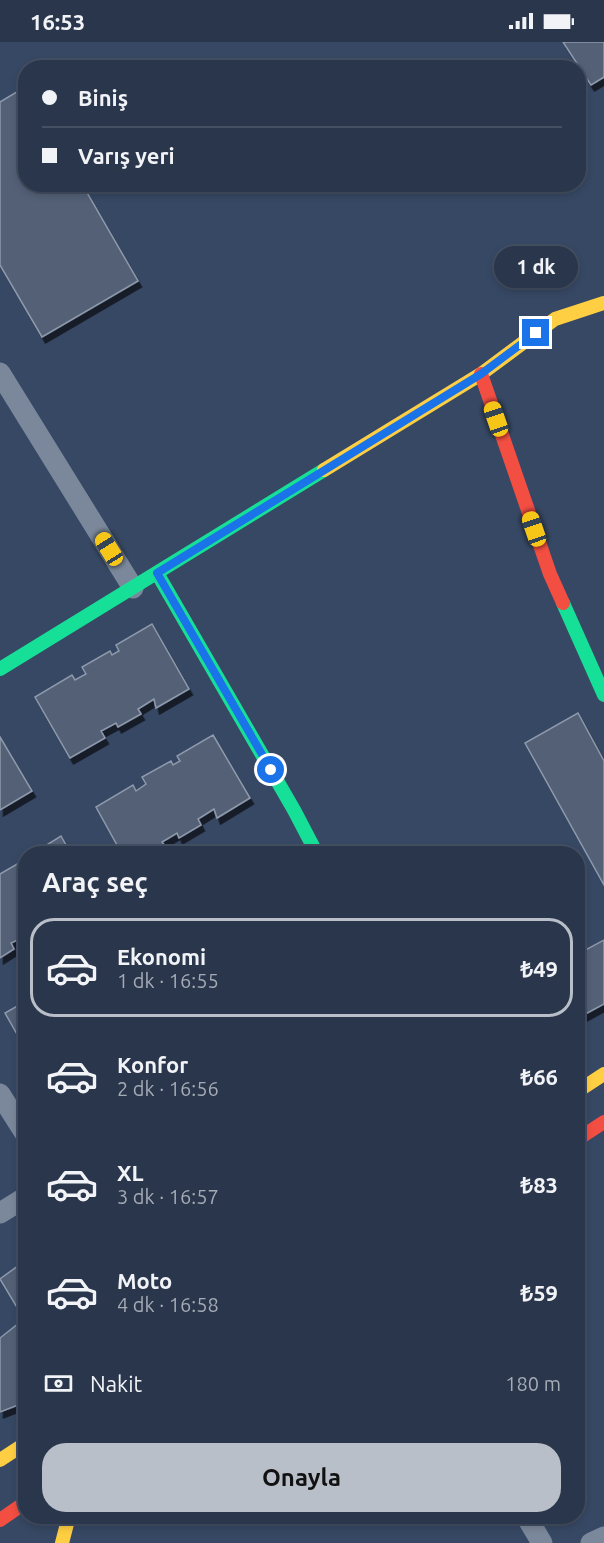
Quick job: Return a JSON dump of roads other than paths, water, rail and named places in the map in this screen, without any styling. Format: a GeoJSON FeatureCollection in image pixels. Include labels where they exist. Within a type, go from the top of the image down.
{"type":"FeatureCollection","features":[{"type":"Feature","properties":{"kind":"street"},"geometry":{"type":"LineString","coordinates":[[0,669],[481,374],[555,319],[604,303]]}},
{"type":"Feature","properties":{"kind":"street"},"geometry":{"type":"LineString","coordinates":[[0,373],[133,588]]}},
{"type":"Feature","properties":{"kind":"street"},"geometry":{"type":"LineString","coordinates":[[481,374],[550,574],[604,695]]}},
{"type":"Feature","properties":{"kind":"street"},"geometry":{"type":"LineString","coordinates":[[157,573],[313,846]]}},
{"type":"Feature","properties":{"kind":"street"},"geometry":{"type":"LineString","coordinates":[[585,1086],[604,1074]]}},
{"type":"Feature","properties":{"kind":"street"},"geometry":{"type":"LineString","coordinates":[[0,1094],[18,1122]]}},
{"type":"Feature","properties":{"kind":"street"},"geometry":{"type":"LineString","coordinates":[[585,1134],[604,1122]]}},
{"type":"Feature","properties":{"kind":"street"},"geometry":{"type":"LineString","coordinates":[[0,1213],[18,1202]]}},
{"type":"Feature","properties":{"kind":"street"},"geometry":{"type":"LineString","coordinates":[[0,1460],[18,1448]]}},
{"type":"Feature","properties":{"kind":"street"},"geometry":{"type":"LineString","coordinates":[[0,1520],[18,1508]]}},
{"type":"Feature","properties":{"kind":"street"},"geometry":{"type":"LineString","coordinates":[[62,1543],[67,1524]]}},
{"type":"Feature","properties":{"kind":"street"},"geometry":{"type":"LineString","coordinates":[[531,1524],[542,1543]]}},
{"type":"Feature","properties":{"kind":"street"},"geometry":{"type":"LineString","coordinates":[[591,1543],[604,1537]]}}]}
